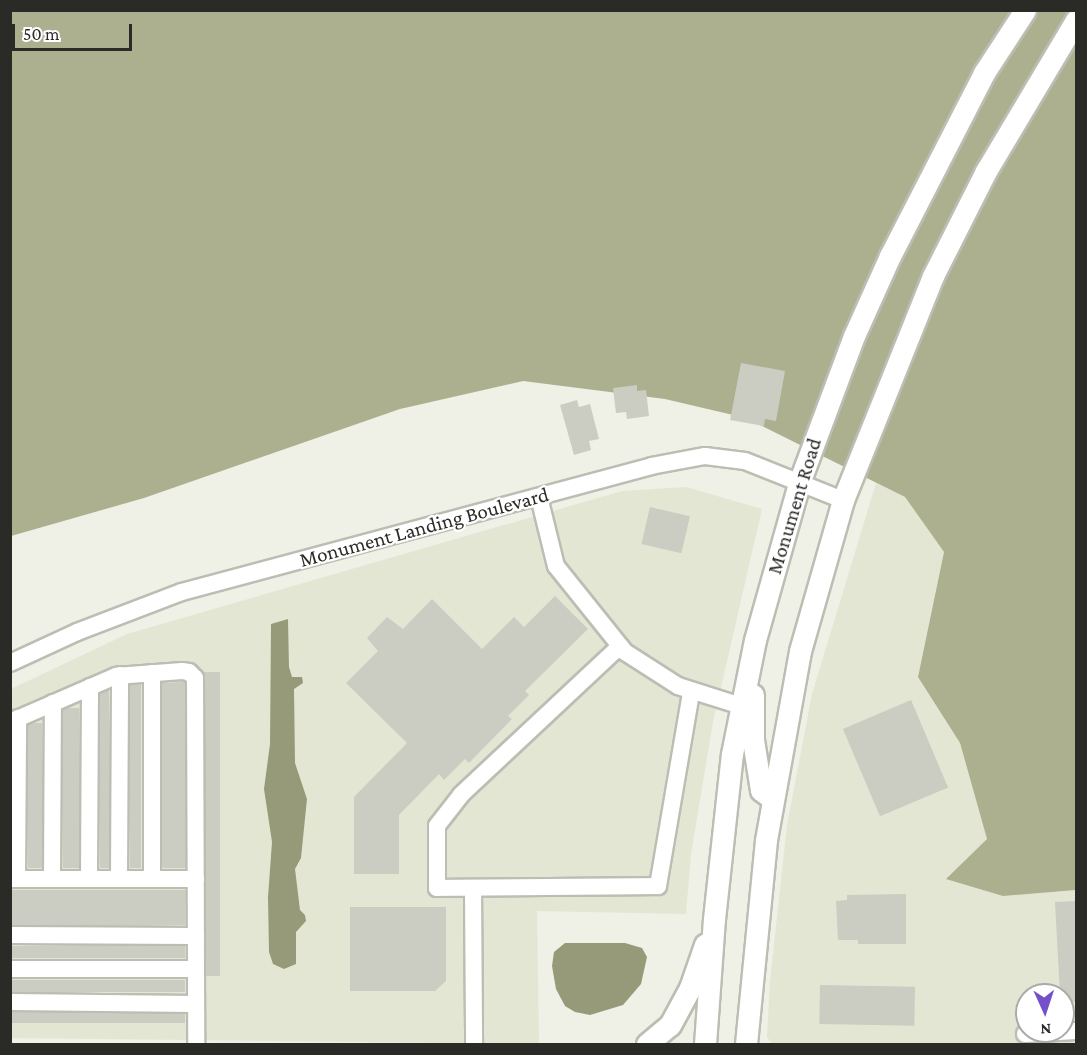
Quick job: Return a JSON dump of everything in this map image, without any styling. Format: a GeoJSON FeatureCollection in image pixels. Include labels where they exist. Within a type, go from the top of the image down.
{"type":"FeatureCollection","features":[{"type":"Feature","properties":{"kind":"main road","name":"Monument Road"},"geometry":{"type":"LineString","coordinates":[[705,1044],[725,801],[755,640],[799,483],[837,378],[890,256],[984,73],[1024,10]]}},
{"type":"Feature","properties":{"kind":"main road"},"geometry":{"type":"LineString","coordinates":[[746,1044],[760,882],[773,799],[800,651],[843,500],[933,276],[986,171],[1077,20]]}},
{"type":"Feature","properties":{"kind":"main road"},"geometry":{"type":"LineString","coordinates":[[755,640],[753,740],[761,790],[773,799]]}},
{"type":"Feature","properties":{"kind":"main road"},"geometry":{"type":"LineString","coordinates":[[646,1044],[670,1024],[690,988],[714,919]]}},
{"type":"Feature","properties":{"kind":"street","name":"Monument Landing Boulevard"},"geometry":{"type":"LineString","coordinates":[[10,663],[77,632],[182,592],[540,497],[651,465],[705,456],[745,461],[843,500]]}},
{"type":"Feature","properties":{"kind":"street"},"geometry":{"type":"LineString","coordinates":[[540,497],[556,566],[625,652],[678,687],[741,706]]}},
{"type":"Feature","properties":{"kind":"street"},"geometry":{"type":"LineString","coordinates":[[620,646],[461,795],[437,826],[437,888],[658,886],[691,692]]}},
{"type":"Feature","properties":{"kind":"street"},"geometry":{"type":"LineString","coordinates":[[196,879],[14,879],[14,720],[120,675],[189,672],[195,678],[196,879],[196,1044]]}},
{"type":"Feature","properties":{"kind":"street"},"geometry":{"type":"LineString","coordinates":[[152,673],[152,879]]}},
{"type":"Feature","properties":{"kind":"street"},"geometry":{"type":"LineString","coordinates":[[120,675],[120,879]]}},
{"type":"Feature","properties":{"kind":"street"},"geometry":{"type":"LineString","coordinates":[[89,879],[90,687]]}},
{"type":"Feature","properties":{"kind":"street"},"geometry":{"type":"LineString","coordinates":[[52,879],[53,703]]}},
{"type":"Feature","properties":{"kind":"street"},"geometry":{"type":"LineString","coordinates":[[473,888],[474,1044]]}},
{"type":"Feature","properties":{"kind":"street"},"geometry":{"type":"LineString","coordinates":[[10,935],[196,936]]}},
{"type":"Feature","properties":{"kind":"street"},"geometry":{"type":"LineString","coordinates":[[10,969],[196,969]]}},
{"type":"Feature","properties":{"kind":"street"},"geometry":{"type":"LineString","coordinates":[[10,1002],[196,1004]]}},
{"type":"Feature","properties":{"kind":"shaded area"},"geometry":{"type":"Polygon","coordinates":[[[11,11],[1076,11],[1076,890],[1003,896],[946,879],[987,839],[960,743],[918,677],[944,552],[905,497],[746,418],[665,399],[523,381],[400,409],[144,498],[11,536],[11,11]]]}},
{"type":"Feature","properties":{"kind":"shaded area"},"geometry":{"type":"Polygon","coordinates":[[[876,483],[905,497],[944,552],[918,677],[960,743],[1003,896],[1076,890],[1076,1044],[772,1044],[767,1037],[770,981],[787,825],[812,694],[876,483]]]}},
{"type":"Feature","properties":{"kind":"shaded area"},"geometry":{"type":"Polygon","coordinates":[[[686,487],[762,509],[713,722],[691,854],[686,914],[537,911],[539,1044],[11,1038],[11,689],[127,634],[622,491],[686,487]]]}},
{"type":"Feature","properties":{"kind":"shaded area"},"geometry":{"type":"Polygon","coordinates":[[[288,619],[289,667],[292,677],[302,677],[303,683],[294,689],[295,763],[307,799],[301,858],[295,869],[300,910],[305,915],[306,921],[296,932],[296,964],[284,969],[273,964],[269,952],[268,897],[272,842],[264,789],[270,744],[271,624],[288,619]]]}},
{"type":"Feature","properties":{"kind":"shaded area"},"geometry":{"type":"Polygon","coordinates":[[[565,943],[625,943],[642,948],[647,957],[641,984],[623,1005],[590,1015],[575,1012],[565,1006],[556,989],[552,966],[554,952],[565,943]]]}},
{"type":"Feature","properties":{"kind":"building"},"geometry":{"type":"Polygon","coordinates":[[[741,363],[785,371],[776,421],[765,419],[764,426],[730,420],[741,363]]]}},
{"type":"Feature","properties":{"kind":"building"},"geometry":{"type":"Polygon","coordinates":[[[637,385],[637,391],[646,390],[649,416],[627,419],[626,412],[616,413],[613,388],[637,385]]]}},
{"type":"Feature","properties":{"kind":"building"},"geometry":{"type":"Polygon","coordinates":[[[577,400],[579,407],[590,404],[599,439],[589,441],[591,450],[574,455],[560,405],[577,400]]]}},
{"type":"Feature","properties":{"kind":"building"},"geometry":{"type":"Polygon","coordinates":[[[650,507],[690,516],[681,553],[641,544],[650,507]]]}},
{"type":"Feature","properties":{"kind":"building"},"geometry":{"type":"Polygon","coordinates":[[[555,596],[588,629],[525,691],[529,695],[508,716],[512,719],[469,763],[465,759],[444,780],[439,774],[399,815],[399,874],[354,874],[354,797],[407,743],[346,683],[378,651],[367,638],[387,617],[403,629],[432,599],[482,649],[514,617],[524,627],[555,596]]]}},
{"type":"Feature","properties":{"kind":"building"},"geometry":{"type":"Polygon","coordinates":[[[204,672],[220,672],[220,976],[204,976],[204,672]]]}},
{"type":"Feature","properties":{"kind":"building"},"geometry":{"type":"Polygon","coordinates":[[[185,682],[185,868],[162,868],[162,683],[185,682]]]}},
{"type":"Feature","properties":{"kind":"building"},"geometry":{"type":"Polygon","coordinates":[[[130,685],[141,685],[141,868],[130,868],[130,685]]]}},
{"type":"Feature","properties":{"kind":"building"},"geometry":{"type":"Polygon","coordinates":[[[100,691],[109,691],[109,868],[100,868],[100,691]]]}},
{"type":"Feature","properties":{"kind":"building"},"geometry":{"type":"Polygon","coordinates":[[[911,700],[948,787],[880,816],[843,729],[911,700]]]}},
{"type":"Feature","properties":{"kind":"building"},"geometry":{"type":"Polygon","coordinates":[[[79,708],[79,868],[63,868],[63,710],[79,708]]]}},
{"type":"Feature","properties":{"kind":"building"},"geometry":{"type":"Polygon","coordinates":[[[42,723],[42,868],[28,868],[28,725],[42,723]]]}},
{"type":"Feature","properties":{"kind":"building"},"geometry":{"type":"Polygon","coordinates":[[[10,890],[185,890],[185,925],[10,925],[10,890]]]}},
{"type":"Feature","properties":{"kind":"building"},"geometry":{"type":"Polygon","coordinates":[[[906,894],[906,944],[858,944],[858,940],[838,940],[836,901],[847,900],[847,895],[906,894]]]}},
{"type":"Feature","properties":{"kind":"building"},"geometry":{"type":"Polygon","coordinates":[[[1077,901],[1077,1002],[1075,1002],[1075,983],[1059,983],[1055,902],[1077,901]]]}},
{"type":"Feature","properties":{"kind":"building"},"geometry":{"type":"Polygon","coordinates":[[[350,907],[446,907],[446,981],[435,991],[350,991],[350,907]]]}},
{"type":"Feature","properties":{"kind":"building"},"geometry":{"type":"Polygon","coordinates":[[[10,946],[185,946],[185,958],[10,958],[10,946]]]}},
{"type":"Feature","properties":{"kind":"building"},"geometry":{"type":"Polygon","coordinates":[[[10,980],[185,980],[185,992],[10,992],[10,980]]]}},
{"type":"Feature","properties":{"kind":"building"},"geometry":{"type":"Polygon","coordinates":[[[820,985],[915,987],[914,1026],[819,1024],[820,985]]]}},
{"type":"Feature","properties":{"kind":"building"},"geometry":{"type":"Polygon","coordinates":[[[10,1012],[185,1014],[185,1023],[10,1023],[10,1012]]]}}]}
